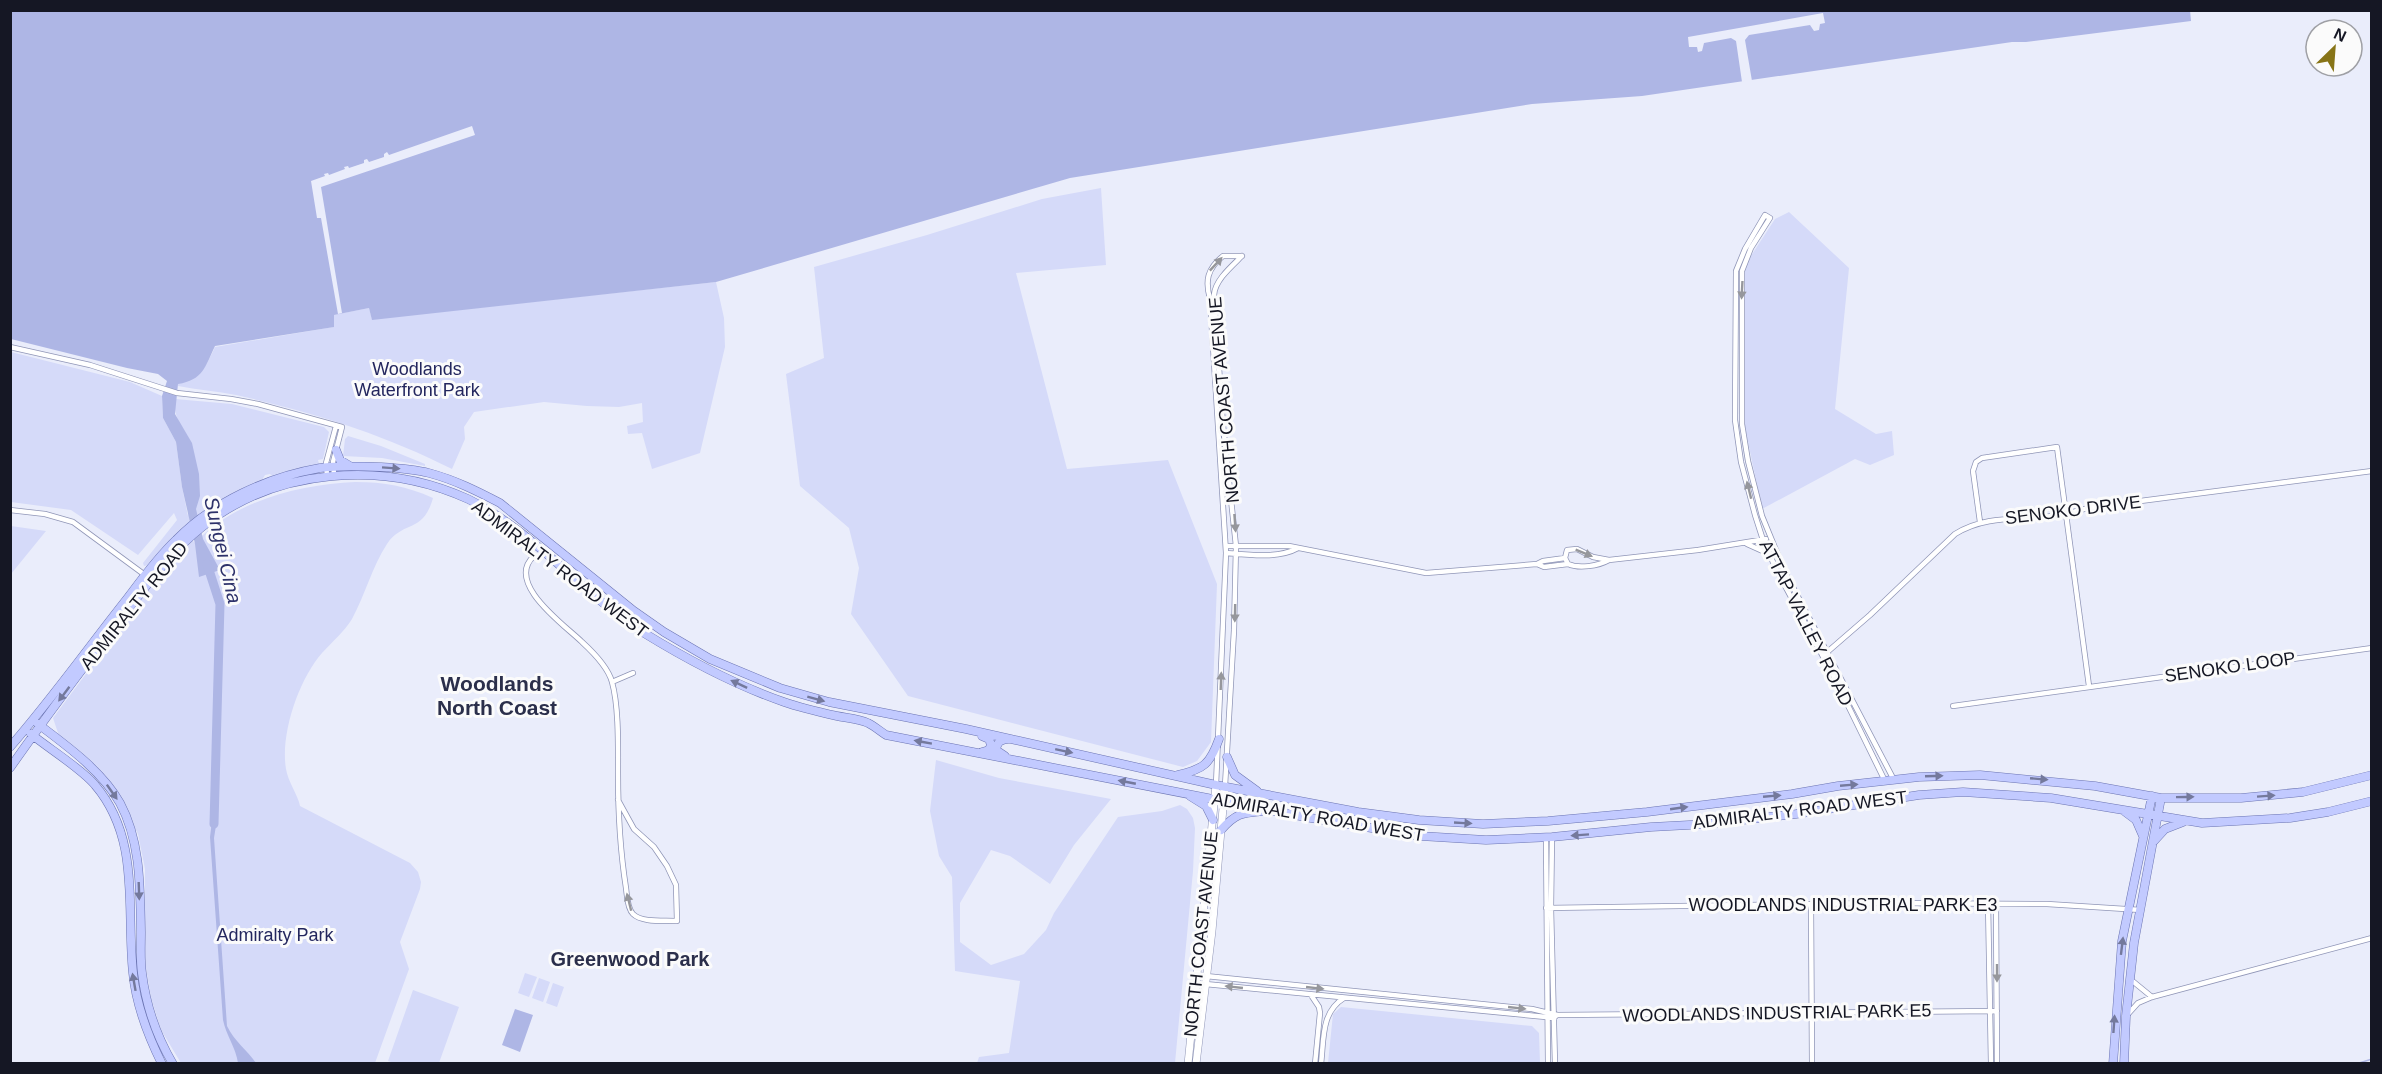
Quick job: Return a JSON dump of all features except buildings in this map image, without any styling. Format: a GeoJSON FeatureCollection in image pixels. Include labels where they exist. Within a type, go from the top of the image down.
{"type":"FeatureCollection","features":[{"type":"Feature","properties":{"kind":"main road"},"geometry":{"type":"LineString","coordinates":[[336,450],[340,460],[350,466]]}},
{"type":"Feature","properties":{"kind":"main road","name":"ADMIRALTY ROAD WEST"},"geometry":{"type":"LineString","coordinates":[[330,471],[350,466],[397,468],[427,472],[454,480],[500,503],[634,611],[664,632],[724,666],[780,688],[829,702],[1358,812],[1419,820],[1483,824],[1611,816],[1890,781],[1983,775],[2095,786],[2161,798],[2241,798],[2284,795],[2341,784],[2372,775]]}},
{"type":"Feature","properties":{"kind":"main road","name":"ADMIRALTY ROAD WEST"},"geometry":{"type":"LineString","coordinates":[[330,471],[377,475],[442,489],[490,512],[540,549],[625,621],[744,687],[788,703],[868,722],[886,735],[1225,801],[1420,836],[1486,840],[1616,832],[1651,826],[1708,824],[1796,814],[1919,795],[1963,792],[2051,798],[2202,823],[2290,818],[2328,812],[2372,801]]}},
{"type":"Feature","properties":{"kind":"main road","name":"ADMIRALTY ROAD"},"geometry":{"type":"LineString","coordinates":[[10,768],[152,579],[201,523],[223,503],[262,485],[296,473],[330,471]]}},
{"type":"Feature","properties":{"kind":"main road","name":"ADMIRALTY ROAD"},"geometry":{"type":"LineString","coordinates":[[10,747],[176,539],[189,528],[201,523]]}},
{"type":"Feature","properties":{"kind":"main road"},"geometry":{"type":"LineString","coordinates":[[538,535],[540,549]]}},
{"type":"Feature","properties":{"kind":"main road"},"geometry":{"type":"LineString","coordinates":[[530,541],[534,556]]}},
{"type":"Feature","properties":{"kind":"main road"},"geometry":{"type":"LineString","coordinates":[[534,556],[540,549],[552,546]]}},
{"type":"Feature","properties":{"kind":"main road"},"geometry":{"type":"LineString","coordinates":[[32,719],[103,778],[119,802],[133,833],[138,863],[142,974],[148,1004],[173,1064]]}},
{"type":"Feature","properties":{"kind":"main road"},"geometry":{"type":"LineString","coordinates":[[966,729],[989,739],[992,745],[989,750],[981,752]]}},
{"type":"Feature","properties":{"kind":"main road"},"geometry":{"type":"LineString","coordinates":[[25,730],[94,784],[112,809],[121,832],[129,865],[133,975],[139,1006],[162,1064]]}},
{"type":"Feature","properties":{"kind":"main road"},"geometry":{"type":"LineString","coordinates":[[1009,738],[1001,740],[996,750],[1009,758]]}},
{"type":"Feature","properties":{"kind":"main road"},"geometry":{"type":"LineString","coordinates":[[1177,776],[1196,770],[1208,763],[1220,739]]}},
{"type":"Feature","properties":{"kind":"main road"},"geometry":{"type":"LineString","coordinates":[[1227,757],[1235,775],[1260,793]]}},
{"type":"Feature","properties":{"kind":"main road","name":"NORTH COAST AVENUE"},"geometry":{"type":"LineString","coordinates":[[1188,1064],[1215,799],[1221,785]]}},
{"type":"Feature","properties":{"kind":"main road","name":"NORTH COAST AVENUE"},"geometry":{"type":"LineString","coordinates":[[1196,1064],[1225,801],[1221,785]]}},
{"type":"Feature","properties":{"kind":"main road"},"geometry":{"type":"LineString","coordinates":[[1184,793],[1206,806],[1213,820]]}},
{"type":"Feature","properties":{"kind":"main road"},"geometry":{"type":"LineString","coordinates":[[2113,1064],[2117,995],[2128,908],[2152,796]]}},
{"type":"Feature","properties":{"kind":"main road"},"geometry":{"type":"LineString","coordinates":[[2124,1064],[2130,979],[2161,798]]}},
{"type":"Feature","properties":{"kind":"main road"},"geometry":{"type":"LineString","coordinates":[[2118,808],[2136,820],[2144,838]]}},
{"type":"Feature","properties":{"kind":"main road"},"geometry":{"type":"LineString","coordinates":[[1221,830],[1232,818],[1240,814],[1275,810]]}},
{"type":"Feature","properties":{"kind":"main road"},"geometry":{"type":"LineString","coordinates":[[1647,812],[1644,821],[1651,826]]}},
{"type":"Feature","properties":{"kind":"main road"},"geometry":{"type":"LineString","coordinates":[[1611,816],[1618,819],[1620,823],[1616,832]]}},
{"type":"Feature","properties":{"kind":"main road"},"geometry":{"type":"LineString","coordinates":[[2153,842],[2165,829],[2187,821]]}},
{"type":"Feature","properties":{"kind":"street","name":"ATTAP VALLEY ROAD"},"geometry":{"type":"LineString","coordinates":[[1768,217],[1751,248],[1743,271],[1742,424],[1748,461],[1762,516],[1785,572],[1890,781],[1825,654],[1769,555],[1741,462],[1735,420],[1736,271],[1745,249],[1768,217]]}},
{"type":"Feature","properties":{"kind":"street","name":"NORTH COAST AVENUE"},"geometry":{"type":"LineString","coordinates":[[1231,255],[1242,256],[1221,279],[1215,288],[1214,295],[1223,426],[1236,546],[1227,757],[1221,785],[1220,739],[1226,546],[1210,299],[1206,281],[1215,262],[1223,256],[1231,255]]}},
{"type":"Feature","properties":{"kind":"street"},"geometry":{"type":"LineString","coordinates":[[10,347],[90,366],[177,393],[258,404],[339,427]]}},
{"type":"Feature","properties":{"kind":"street"},"geometry":{"type":"LineString","coordinates":[[330,471],[339,427]]}},
{"type":"Feature","properties":{"kind":"street"},"geometry":{"type":"LineString","coordinates":[[330,471],[339,427]]}},
{"type":"Feature","properties":{"kind":"street"},"geometry":{"type":"LineString","coordinates":[[1980,522],[1973,471],[1976,462],[1982,458],[2057,447],[2089,686]]}},
{"type":"Feature","properties":{"kind":"street"},"geometry":{"type":"LineString","coordinates":[[1741,462],[1748,461]]}},
{"type":"Feature","properties":{"kind":"street","name":"SENOKO DRIVE"},"geometry":{"type":"LineString","coordinates":[[1825,654],[1870,615],[1955,534],[1968,525],[2020,517],[2054,516],[2066,512],[2372,471]]}},
{"type":"Feature","properties":{"kind":"street"},"geometry":{"type":"LineString","coordinates":[[10,510],[45,514],[73,522],[146,575]]}},
{"type":"Feature","properties":{"kind":"street"},"geometry":{"type":"LineString","coordinates":[[1566,561],[1568,550],[1577,549],[1593,557],[1609,560],[1770,538]]}},
{"type":"Feature","properties":{"kind":"street"},"geometry":{"type":"LineString","coordinates":[[1745,543],[1764,550],[1769,555]]}},
{"type":"Feature","properties":{"kind":"street"},"geometry":{"type":"LineString","coordinates":[[1226,546],[1288,546],[1426,573],[1537,564],[1543,561],[1566,561],[1574,566],[1600,565],[1609,560]]}},
{"type":"Feature","properties":{"kind":"street"},"geometry":{"type":"LineString","coordinates":[[1270,546],[1270,555]]}},
{"type":"Feature","properties":{"kind":"street"},"geometry":{"type":"LineString","coordinates":[[1226,553],[1270,555],[1290,553],[1298,548]]}},
{"type":"Feature","properties":{"kind":"street"},"geometry":{"type":"LineString","coordinates":[[534,556],[529,562],[527,572],[532,592],[544,609],[593,652],[612,682],[618,739],[618,800],[622,863],[629,909],[639,918],[677,921],[676,885],[668,866],[654,847],[634,829],[618,800]]}},
{"type":"Feature","properties":{"kind":"street","name":"SENOKO LOOP"},"geometry":{"type":"LineString","coordinates":[[1953,706],[2372,648]]}},
{"type":"Feature","properties":{"kind":"street"},"geometry":{"type":"LineString","coordinates":[[612,682],[633,673]]}},
{"type":"Feature","properties":{"kind":"street"},"geometry":{"type":"LineString","coordinates":[[1549,837],[1548,908],[1553,960],[1555,1064]]}},
{"type":"Feature","properties":{"kind":"street"},"geometry":{"type":"LineString","coordinates":[[1988,903],[1991,1064]]}},
{"type":"Feature","properties":{"kind":"street","name":"WOODLANDS INDUSTRIAL PARK E3"},"geometry":{"type":"LineString","coordinates":[[1548,908],[1988,903],[2141,910]]}},
{"type":"Feature","properties":{"kind":"street"},"geometry":{"type":"LineString","coordinates":[[1811,904],[1812,1064]]}},
{"type":"Feature","properties":{"kind":"street"},"geometry":{"type":"LineString","coordinates":[[1996,904],[1997,1064]]}},
{"type":"Feature","properties":{"kind":"street"},"geometry":{"type":"LineString","coordinates":[[1548,1064],[1546,960],[1549,936]]}},
{"type":"Feature","properties":{"kind":"street"},"geometry":{"type":"LineString","coordinates":[[2126,1017],[2138,1003],[2152,997],[2372,938]]}},
{"type":"Feature","properties":{"kind":"street"},"geometry":{"type":"LineString","coordinates":[[1546,960],[1553,960]]}},
{"type":"Feature","properties":{"kind":"street","name":"WOODLANDS INDUSTRIAL PARK E5"},"geometry":{"type":"LineString","coordinates":[[1196,979],[1206,976],[1555,1015],[1997,1011]]}},
{"type":"Feature","properties":{"kind":"street","name":"WOODLANDS INDUSTRIAL PARK E5"},"geometry":{"type":"LineString","coordinates":[[1196,979],[1206,984],[1311,995],[1546,1014]]}},
{"type":"Feature","properties":{"kind":"street"},"geometry":{"type":"LineString","coordinates":[[2130,979],[2152,997]]}},
{"type":"Feature","properties":{"kind":"street"},"geometry":{"type":"LineString","coordinates":[[1311,995],[1320,1013],[1315,1064]]}},
{"type":"Feature","properties":{"kind":"street"},"geometry":{"type":"LineString","coordinates":[[1546,996],[1554,996]]}},
{"type":"Feature","properties":{"kind":"street"},"geometry":{"type":"LineString","coordinates":[[1321,1064],[1327,1016],[1331,1008],[1344,998]]}},
{"type":"Feature","properties":{"kind":"street"},"geometry":{"type":"LineString","coordinates":[[1547,1036],[1554,1037]]}},
{"type":"Feature","properties":{"kind":"green space"},"geometry":{"type":"Polygon","coordinates":[[[1101,188],[1106,265],[1016,273],[1067,469],[1168,460],[1217,584],[1211,742],[1197,761],[1183,767],[908,696],[851,614],[859,568],[849,528],[800,486],[786,374],[824,358],[814,267],[1042,199],[1101,188]]]}},
{"type":"Feature","properties":{"kind":"green space"},"geometry":{"type":"Polygon","coordinates":[[[1789,212],[1849,268],[1835,409],[1876,434],[1892,431],[1894,455],[1870,465],[1855,459],[1762,509],[1743,418],[1745,265],[1775,219],[1789,212]]]}},
{"type":"Feature","properties":{"kind":"green space","name":"Woodlands Waterfront Park"},"geometry":{"type":"Polygon","coordinates":[[[716,282],[724,318],[725,347],[700,453],[652,469],[642,433],[628,434],[627,426],[643,422],[642,403],[619,407],[544,402],[474,412],[464,427],[465,439],[452,469],[400,445],[347,425],[236,395],[178,386],[178,383],[192,379],[201,371],[215,347],[333,327],[333,315],[369,308],[372,319],[716,282]]]}},
{"type":"Feature","properties":{"kind":"green space"},"geometry":{"type":"Polygon","coordinates":[[[11,352],[130,382],[162,396],[163,418],[176,442],[188,516],[193,452],[189,438],[176,415],[175,399],[232,404],[324,427],[329,432],[323,459],[318,460],[319,464],[273,477],[270,474],[265,475],[262,480],[200,516],[173,538],[149,565],[144,566],[143,563],[177,520],[174,513],[138,555],[71,510],[11,502],[11,352]]]}},
{"type":"Feature","properties":{"kind":"green space"},"geometry":{"type":"Polygon","coordinates":[[[348,436],[381,446],[425,464],[425,466],[382,458],[343,456],[345,439],[348,436]]]}},
{"type":"Feature","properties":{"kind":"green space","name":"Admiralty Park"},"geometry":{"type":"Polygon","coordinates":[[[355,482],[395,485],[433,498],[424,517],[393,537],[387,544],[352,619],[322,653],[306,677],[289,724],[285,755],[286,769],[300,806],[410,863],[418,872],[421,882],[420,889],[400,942],[409,969],[375,1063],[181,1063],[161,1030],[151,998],[145,962],[145,869],[138,834],[115,789],[97,767],[59,736],[53,718],[155,581],[192,540],[195,543],[228,516],[269,498],[313,486],[355,482]]]}},
{"type":"Feature","properties":{"kind":"green space"},"geometry":{"type":"Polygon","coordinates":[[[10,526],[46,531],[11,574],[10,526]]]}},
{"type":"Feature","properties":{"kind":"green space"},"geometry":{"type":"Polygon","coordinates":[[[936,760],[999,778],[1111,799],[1074,845],[1050,884],[1010,856],[991,850],[960,903],[960,942],[991,965],[1024,954],[1046,930],[1054,913],[1118,817],[1162,811],[1180,805],[1187,809],[1193,818],[1195,828],[1193,871],[1175,1063],[977,1063],[979,1057],[1009,1053],[1020,981],[955,971],[952,877],[939,856],[930,811],[936,760]]]}},
{"type":"Feature","properties":{"kind":"green space"},"geometry":{"type":"Polygon","coordinates":[[[525,973],[537,977],[529,997],[518,993],[525,973]]]}},
{"type":"Feature","properties":{"kind":"green space"},"geometry":{"type":"Polygon","coordinates":[[[539,978],[550,982],[543,1002],[532,998],[539,978]]]}},
{"type":"Feature","properties":{"kind":"green space"},"geometry":{"type":"Polygon","coordinates":[[[553,983],[564,987],[557,1007],[546,1003],[553,983]]]}},
{"type":"Feature","properties":{"kind":"green space"},"geometry":{"type":"Polygon","coordinates":[[[413,990],[459,1007],[439,1063],[388,1061],[413,990]]]}},
{"type":"Feature","properties":{"kind":"green space"},"geometry":{"type":"Polygon","coordinates":[[[1341,1007],[1532,1026],[1539,1033],[1540,1063],[1328,1063],[1333,1014],[1341,1007]]]}},
{"type":"Feature","properties":{"kind":"shaded area"},"geometry":{"type":"Polygon","coordinates":[[[2190,10],[2191,21],[2012,42],[1642,96],[1532,104],[1070,178],[716,282],[372,320],[369,308],[334,315],[334,327],[215,346],[198,376],[178,384],[175,414],[192,443],[199,474],[200,496],[196,509],[203,539],[220,570],[199,577],[176,442],[163,418],[162,396],[167,381],[158,374],[11,339],[10,11],[2190,10]]]}},
{"type":"Feature","properties":{"kind":"shaded area"},"geometry":{"type":"Polygon","coordinates":[[[213,813],[218,813],[214,838],[227,1026],[256,1063],[238,1063],[223,1020],[210,837],[213,813]]]}},
{"type":"Feature","properties":{"kind":"shaded area"},"geometry":{"type":"Polygon","coordinates":[[[515,1009],[533,1015],[520,1052],[502,1045],[515,1009]]]}},
{"type":"Feature","properties":{"kind":"pier"},"geometry":{"type":"Polygon","coordinates":[[[1823,13],[1825,23],[1820,24],[1819,30],[1814,31],[1810,25],[1749,35],[1745,40],[1752,81],[1742,82],[1736,41],[1731,38],[1704,43],[1702,51],[1698,52],[1697,47],[1689,47],[1688,37],[1823,13]]]}},
{"type":"Feature","properties":{"kind":"pier"},"geometry":{"type":"Polygon","coordinates":[[[472,126],[475,135],[321,187],[342,313],[338,314],[321,218],[317,218],[311,181],[325,176],[324,174],[329,175],[345,169],[344,167],[349,168],[364,163],[367,159],[369,162],[384,157],[387,152],[389,155],[472,126]]]}},
{"type":"Feature","properties":{"kind":"waterway","name":"Sungei Cina"},"geometry":{"type":"LineString","coordinates":[[207,564],[220,604],[214,824]]}},
{"type":"Feature","properties":{"kind":"waterway"},"geometry":{"type":"LineString","coordinates":[[2356,1064],[2372,1059]]}},
{"type":"Feature","properties":{"kind":"district","name":"Woodlands North Coast"},"geometry":{"type":"Point","coordinates":[497,696]}},
{"type":"Feature","properties":{"kind":"district","name":"Greenwood Park"},"geometry":{"type":"Point","coordinates":[630,959]}}]}
